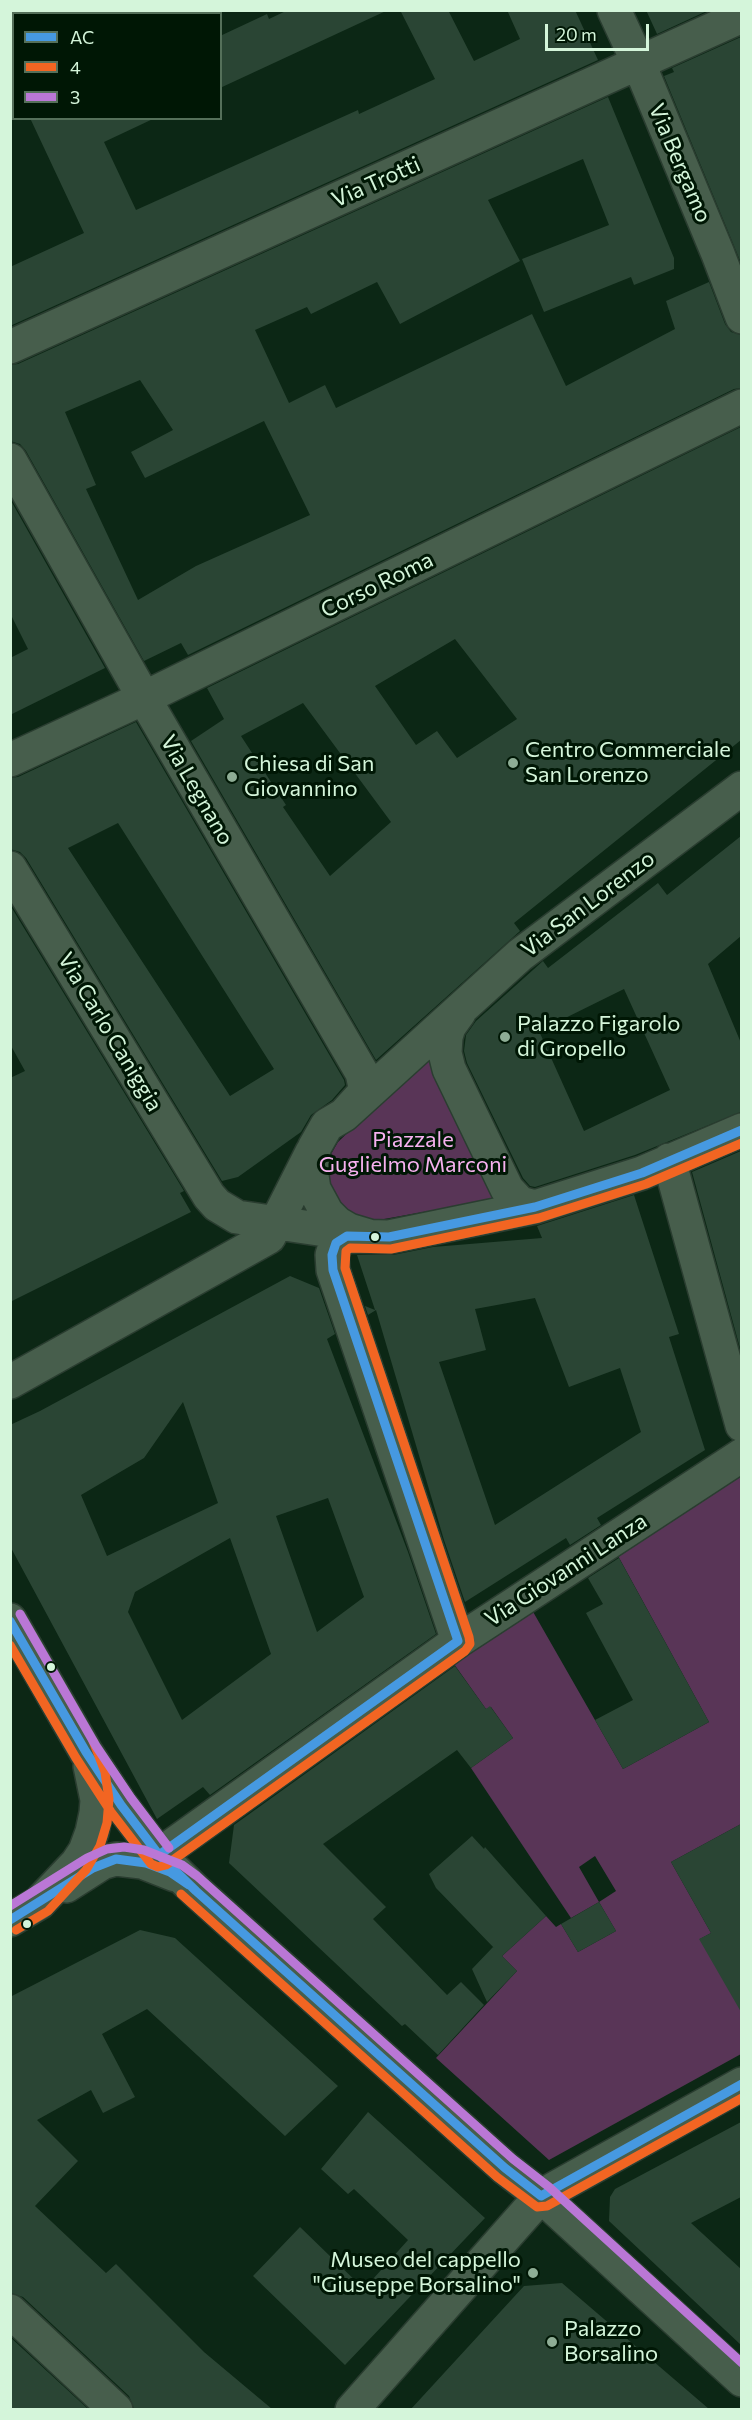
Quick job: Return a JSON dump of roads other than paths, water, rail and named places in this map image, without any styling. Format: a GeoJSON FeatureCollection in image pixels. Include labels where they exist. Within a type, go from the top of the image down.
{"type":"FeatureCollection","features":[{"type":"Feature","properties":{"kind":"street","name":"Via Bergamo"},"geometry":{"type":"LineString","coordinates":[[614,10],[639,64],[718,254],[741,317]]}},
{"type":"Feature","properties":{"kind":"street","name":"Via Trotti"},"geometry":{"type":"LineString","coordinates":[[10,347],[741,16]]}},
{"type":"Feature","properties":{"kind":"street","name":"Corso Roma"},"geometry":{"type":"LineString","coordinates":[[10,760],[144,698],[741,406]]}},
{"type":"Feature","properties":{"kind":"street","name":"Via Legnano"},"geometry":{"type":"LineString","coordinates":[[10,460],[144,698],[362,1073],[365,1088],[362,1097],[344,1115]]}},
{"type":"Feature","properties":{"kind":"street","name":"Via San Lorenzo"},"geometry":{"type":"LineString","coordinates":[[344,1115],[520,955],[741,788]]}},
{"type":"Feature","properties":{"kind":"street","name":"Via Carlo Caniggia"},"geometry":{"type":"LineString","coordinates":[[10,868],[208,1196]]}},
{"type":"Feature","properties":{"kind":"street"},"geometry":{"type":"LineString","coordinates":[[470,1000],[456,1016],[447,1032],[445,1047],[447,1064],[507,1189],[520,1203],[535,1207]]}},
{"type":"Feature","properties":{"kind":"street"},"geometry":{"type":"LineString","coordinates":[[10,1382],[219,1254],[269,1226],[327,1125],[344,1115]]}},
{"type":"Feature","properties":{"kind":"street"},"geometry":{"type":"LineString","coordinates":[[208,1196],[231,1214],[269,1226],[340,1238],[347,1236],[375,1238],[535,1207],[642,1173],[741,1130]]}},
{"type":"Feature","properties":{"kind":"street"},"geometry":{"type":"LineString","coordinates":[[314,1148],[312,1176],[314,1189],[327,1213],[349,1230],[375,1238]]}},
{"type":"Feature","properties":{"kind":"street"},"geometry":{"type":"LineString","coordinates":[[669,1160],[741,1425]]}},
{"type":"Feature","properties":{"kind":"street"},"geometry":{"type":"LineString","coordinates":[[208,1196],[219,1254]]}},
{"type":"Feature","properties":{"kind":"street"},"geometry":{"type":"LineString","coordinates":[[269,1226],[375,1238]]}},
{"type":"Feature","properties":{"kind":"street"},"geometry":{"type":"LineString","coordinates":[[340,1238],[333,1248],[333,1270],[458,1641]]}},
{"type":"Feature","properties":{"kind":"street"},"geometry":{"type":"LineString","coordinates":[[10,1358],[219,1254]]}},
{"type":"Feature","properties":{"kind":"street","name":"Via Giovanni Lanza"},"geometry":{"type":"LineString","coordinates":[[159,1855],[458,1641],[741,1455]]}},
{"type":"Feature","properties":{"kind":"street"},"geometry":{"type":"LineString","coordinates":[[10,1620],[77,1736],[121,1805],[159,1855],[189,1885],[505,2168],[541,2196],[741,2380]]}},
{"type":"Feature","properties":{"kind":"street"},"geometry":{"type":"LineString","coordinates":[[39,1903],[77,1863],[85,1851],[95,1821],[97,1800],[93,1775],[77,1736]]}},
{"type":"Feature","properties":{"kind":"street"},"geometry":{"type":"LineString","coordinates":[[10,1920],[93,1868],[116,1860],[146,1863],[170,1872],[189,1885]]}},
{"type":"Feature","properties":{"kind":"street"},"geometry":{"type":"LineString","coordinates":[[352,2409],[541,2196],[741,2084]]}},
{"type":"Feature","properties":{"kind":"street"},"geometry":{"type":"LineString","coordinates":[[10,2311],[116,2409]]}},
{"type":"Feature","properties":{"kind":"place","name":"Centro Commerciale San Lorenzo"},"geometry":{"type":"Point","coordinates":[513,763]}},
{"type":"Feature","properties":{"kind":"place","name":"Chiesa di San Giovannino"},"geometry":{"type":"Point","coordinates":[232,777]}},
{"type":"Feature","properties":{"kind":"place","name":"Palazzo Figarolo di Gropello"},"geometry":{"type":"Point","coordinates":[505,1037]}},
{"type":"Feature","properties":{"kind":"place","name":"Museo del cappello \"Giuseppe Borsalino\""},"geometry":{"type":"Point","coordinates":[533,2273]}},
{"type":"Feature","properties":{"kind":"place","name":"Palazzo Borsalino"},"geometry":{"type":"Point","coordinates":[552,2342]}},
{"type":"Feature","properties":{"kind":"park label","name":"Piazzale Guglielmo Marconi"},"geometry":{"type":"Point","coordinates":[413,1152]}}]}
